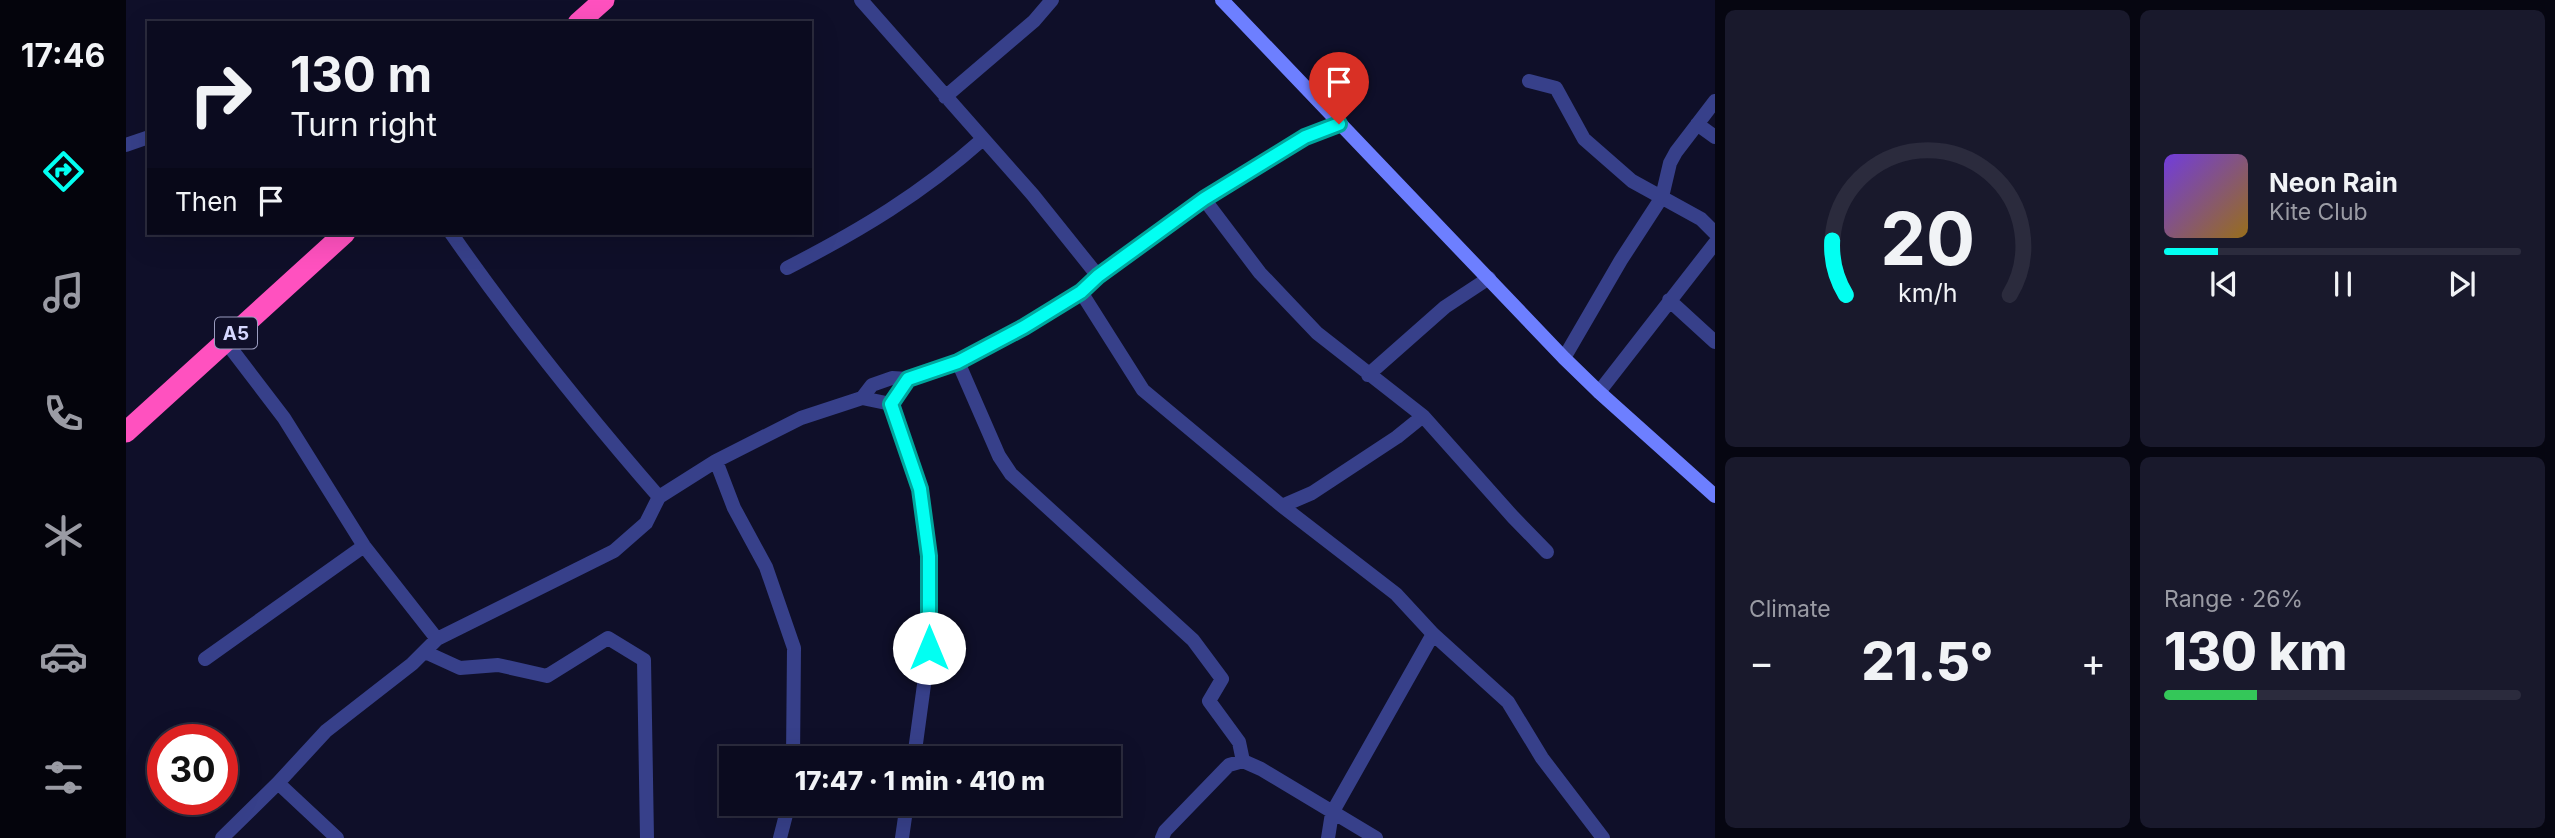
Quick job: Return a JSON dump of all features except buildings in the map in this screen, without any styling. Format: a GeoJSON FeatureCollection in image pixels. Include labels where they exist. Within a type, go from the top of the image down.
{"type":"FeatureCollection","features":[{"type":"Feature","properties":{"kind":"highway"},"geometry":{"type":"LineString","coordinates":[[580,21],[604,0]]}},
{"type":"Feature","properties":{"kind":"highway","name":"A5"},"geometry":{"type":"LineString","coordinates":[[126,432],[343,235]]}},
{"type":"Feature","properties":{"kind":"street"},"geometry":{"type":"LineString","coordinates":[[861,0],[1033,195],[1098,276]]}},
{"type":"Feature","properties":{"kind":"street"},"geometry":{"type":"LineString","coordinates":[[945,97],[1034,21],[1052,0]]}},
{"type":"Feature","properties":{"kind":"street"},"geometry":{"type":"LineString","coordinates":[[1222,0],[1564,358],[1715,496]]}},
{"type":"Feature","properties":{"kind":"street"},"geometry":{"type":"LineString","coordinates":[[1529,81],[1556,88],[1584,139],[1632,181],[1701,219],[1715,233]]}},
{"type":"Feature","properties":{"kind":"street"},"geometry":{"type":"LineString","coordinates":[[1564,358],[1621,260],[1662,197],[1670,163],[1715,100]]}},
{"type":"Feature","properties":{"kind":"street"},"geometry":{"type":"LineString","coordinates":[[862,398],[872,385],[892,378],[908,379],[958,362],[1024,327],[1081,292],[1098,276],[1204,199],[1305,137],[1339,124]]}},
{"type":"Feature","properties":{"kind":"street"},"geometry":{"type":"LineString","coordinates":[[1697,124],[1715,137]]}},
{"type":"Feature","properties":{"kind":"street"},"geometry":{"type":"LineString","coordinates":[[126,145],[147,138]]}},
{"type":"Feature","properties":{"kind":"street"},"geometry":{"type":"LineString","coordinates":[[788,268],[856,232],[909,199],[983,139]]}},
{"type":"Feature","properties":{"kind":"street"},"geometry":{"type":"LineString","coordinates":[[1204,199],[1259,273],[1317,333],[1423,416],[1546,552]]}},
{"type":"Feature","properties":{"kind":"street"},"geometry":{"type":"LineString","coordinates":[[452,235],[495,297],[592,419],[659,497]]}},
{"type":"Feature","properties":{"kind":"street"},"geometry":{"type":"LineString","coordinates":[[1599,392],[1715,243]]}},
{"type":"Feature","properties":{"kind":"street"},"geometry":{"type":"LineString","coordinates":[[1368,375],[1445,307],[1489,278]]}},
{"type":"Feature","properties":{"kind":"street"},"geometry":{"type":"LineString","coordinates":[[1081,292],[1143,390],[1282,506],[1396,594],[1433,634],[1508,702],[1542,758],[1602,838]]}},
{"type":"Feature","properties":{"kind":"street"},"geometry":{"type":"LineString","coordinates":[[1669,300],[1715,342]]}},
{"type":"Feature","properties":{"kind":"street"},"geometry":{"type":"LineString","coordinates":[[226,342],[284,418],[363,546],[437,639]]}},
{"type":"Feature","properties":{"kind":"street"},"geometry":{"type":"LineString","coordinates":[[958,362],[999,456],[1011,474],[1193,640],[1220,676],[1220,685],[1209,701],[1239,742],[1243,761]]}},
{"type":"Feature","properties":{"kind":"street"},"geometry":{"type":"LineString","coordinates":[[891,404],[908,379]]}},
{"type":"Feature","properties":{"kind":"street"},"geometry":{"type":"LineString","coordinates":[[222,838],[326,731],[425,652],[437,639],[614,551],[646,523],[659,497],[716,461],[802,418],[862,398],[891,404]]}},
{"type":"Feature","properties":{"kind":"street"},"geometry":{"type":"LineString","coordinates":[[891,404],[920,489],[929,556],[929,648],[916,746]]}},
{"type":"Feature","properties":{"kind":"street"},"geometry":{"type":"LineString","coordinates":[[1282,506],[1312,493],[1397,437],[1423,416]]}},
{"type":"Feature","properties":{"kind":"street"},"geometry":{"type":"LineString","coordinates":[[716,461],[734,508],[766,567],[794,648],[793,746]]}},
{"type":"Feature","properties":{"kind":"street"},"geometry":{"type":"LineString","coordinates":[[205,659],[363,546]]}},
{"type":"Feature","properties":{"kind":"street"},"geometry":{"type":"LineString","coordinates":[[1328,838],[1332,813],[1433,634]]}},
{"type":"Feature","properties":{"kind":"street"},"geometry":{"type":"LineString","coordinates":[[425,652],[460,668],[498,665],[547,676],[608,638],[645,660],[647,838]]}},
{"type":"Feature","properties":{"kind":"street"},"geometry":{"type":"LineString","coordinates":[[1162,838],[1165,831],[1228,765],[1243,761],[1377,838]]}},
{"type":"Feature","properties":{"kind":"street"},"geometry":{"type":"LineString","coordinates":[[278,783],[337,838]]}},
{"type":"Feature","properties":{"kind":"street"},"geometry":{"type":"LineString","coordinates":[[780,838],[786,816]]}},
{"type":"Feature","properties":{"kind":"street"},"geometry":{"type":"LineString","coordinates":[[902,838],[905,816]]}},
{"type":"Feature","properties":{"kind":"route"},"geometry":{"type":"LineString","coordinates":[[929,648],[929,556],[920,489],[891,404],[908,379],[958,362],[1024,327],[1081,292],[1098,276],[1204,199],[1305,137],[1339,124]]}}]}
